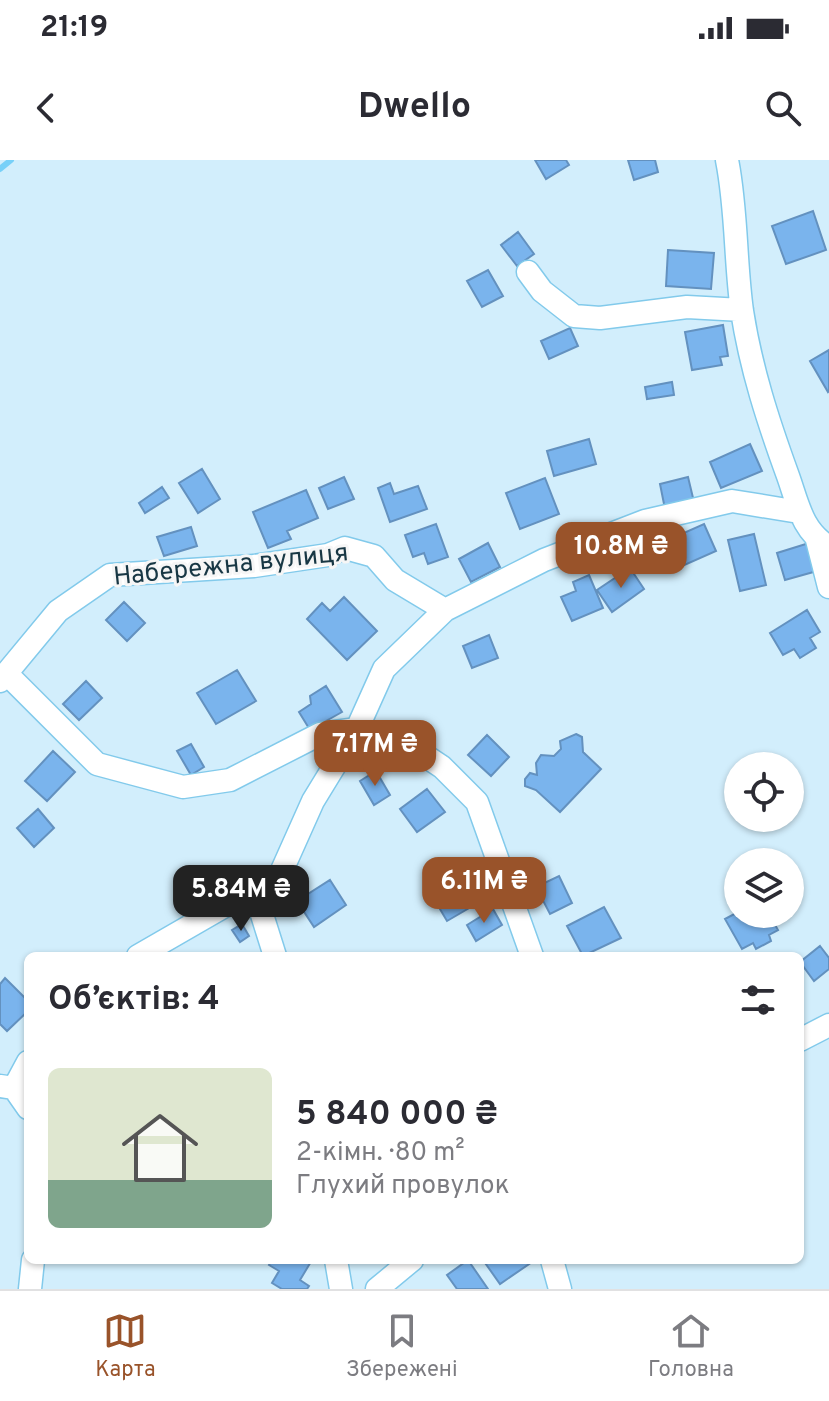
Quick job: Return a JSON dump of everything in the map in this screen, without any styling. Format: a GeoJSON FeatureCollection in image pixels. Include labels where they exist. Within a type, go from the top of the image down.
{"type":"FeatureCollection","features":[{"type":"Feature","properties":{"kind":"street"},"geometry":{"type":"LineString","coordinates":[[727,160],[735,201],[742,310],[759,397],[813,532],[829,587]]}},
{"type":"Feature","properties":{"kind":"street"},"geometry":{"type":"LineString","coordinates":[[528,272],[542,291],[574,316],[600,318],[687,307],[742,310]]}},
{"type":"Feature","properties":{"kind":"street"},"geometry":{"type":"LineString","coordinates":[[145,952],[230,903],[258,902],[275,886],[313,801],[357,729],[384,669],[445,610],[544,560],[645,521],[732,501],[813,532]]}},
{"type":"Feature","properties":{"kind":"street","name":"Набережна вулиця"},"geometry":{"type":"LineString","coordinates":[[3,677],[58,611],[110,575],[254,566],[328,555],[345,548],[374,556],[395,580],[445,610]]}},
{"type":"Feature","properties":{"kind":"street"},"geometry":{"type":"LineString","coordinates":[[3,677],[97,764],[183,787],[230,780],[320,734],[357,729],[368,737],[406,743],[442,767],[477,802],[531,952]]}},
{"type":"Feature","properties":{"kind":"street"},"geometry":{"type":"LineString","coordinates":[[258,902],[274,952]]}},
{"type":"Feature","properties":{"kind":"street"},"geometry":{"type":"LineString","coordinates":[[804,1038],[829,1025]]}},
{"type":"Feature","properties":{"kind":"street"},"geometry":{"type":"LineString","coordinates":[[24,1067],[7,1087],[24,1104]]}},
{"type":"Feature","properties":{"kind":"street"},"geometry":{"type":"LineString","coordinates":[[30,1289],[33,1264]]}},
{"type":"Feature","properties":{"kind":"street"},"geometry":{"type":"LineString","coordinates":[[337,1264],[341,1289]]}},
{"type":"Feature","properties":{"kind":"street"},"geometry":{"type":"LineString","coordinates":[[377,1289],[407,1264]]}},
{"type":"Feature","properties":{"kind":"street"},"geometry":{"type":"LineString","coordinates":[[553,1264],[560,1289]]}},
{"type":"Feature","properties":{"kind":"building"},"geometry":{"type":"Polygon","coordinates":[[[535,160],[566,160],[569,165],[546,179],[535,160]]]}},
{"type":"Feature","properties":{"kind":"building"},"geometry":{"type":"Polygon","coordinates":[[[628,160],[655,160],[658,172],[634,180],[628,160]]]}},
{"type":"Feature","properties":{"kind":"building"},"geometry":{"type":"Polygon","coordinates":[[[813,211],[826,250],[786,264],[772,226],[813,211]]]}},
{"type":"Feature","properties":{"kind":"building"},"geometry":{"type":"Polygon","coordinates":[[[518,232],[534,254],[517,266],[501,245],[518,232]]]}},
{"type":"Feature","properties":{"kind":"building"},"geometry":{"type":"Polygon","coordinates":[[[668,250],[714,253],[711,289],[666,286],[668,250]]]}},
{"type":"Feature","properties":{"kind":"building"},"geometry":{"type":"Polygon","coordinates":[[[488,270],[503,296],[482,307],[467,281],[488,270]]]}},
{"type":"Feature","properties":{"kind":"building"},"geometry":{"type":"Polygon","coordinates":[[[723,325],[728,356],[720,357],[722,365],[692,370],[685,332],[723,325]]]}},
{"type":"Feature","properties":{"kind":"building"},"geometry":{"type":"Polygon","coordinates":[[[570,328],[578,346],[549,359],[541,341],[570,328]]]}},
{"type":"Feature","properties":{"kind":"building"},"geometry":{"type":"Polygon","coordinates":[[[829,350],[829,391],[828,392],[810,361],[829,350]]]}},
{"type":"Feature","properties":{"kind":"building"},"geometry":{"type":"Polygon","coordinates":[[[672,382],[674,395],[647,399],[645,387],[672,382]]]}},
{"type":"Feature","properties":{"kind":"building"},"geometry":{"type":"Polygon","coordinates":[[[589,439],[596,464],[554,476],[547,451],[589,439]]]}},
{"type":"Feature","properties":{"kind":"building"},"geometry":{"type":"Polygon","coordinates":[[[750,444],[762,471],[721,488],[710,462],[750,444]]]}},
{"type":"Feature","properties":{"kind":"building"},"geometry":{"type":"Polygon","coordinates":[[[202,469],[220,499],[198,513],[179,483],[202,469]]]}},
{"type":"Feature","properties":{"kind":"building"},"geometry":{"type":"Polygon","coordinates":[[[344,477],[354,499],[328,509],[319,488],[344,477]]]}},
{"type":"Feature","properties":{"kind":"building"},"geometry":{"type":"Polygon","coordinates":[[[688,477],[694,502],[665,509],[660,484],[688,477]]]}},
{"type":"Feature","properties":{"kind":"building"},"geometry":{"type":"Polygon","coordinates":[[[545,478],[559,514],[520,529],[506,493],[545,478]]]}},
{"type":"Feature","properties":{"kind":"building"},"geometry":{"type":"Polygon","coordinates":[[[390,483],[394,494],[418,486],[427,509],[390,522],[378,488],[390,483]]]}},
{"type":"Feature","properties":{"kind":"building"},"geometry":{"type":"Polygon","coordinates":[[[162,487],[169,498],[145,513],[139,503],[162,487]]]}},
{"type":"Feature","properties":{"kind":"building"},"geometry":{"type":"Polygon","coordinates":[[[306,490],[318,518],[287,531],[291,539],[268,548],[253,512],[306,490]]]}},
{"type":"Feature","properties":{"kind":"building"},"geometry":{"type":"Polygon","coordinates":[[[436,524],[448,557],[428,564],[424,553],[413,557],[405,535],[436,524]]]}},
{"type":"Feature","properties":{"kind":"building"},"geometry":{"type":"Polygon","coordinates":[[[704,524],[716,551],[680,567],[668,540],[704,524]]]}},
{"type":"Feature","properties":{"kind":"building"},"geometry":{"type":"Polygon","coordinates":[[[191,527],[197,546],[164,556],[157,537],[191,527]]]}},
{"type":"Feature","properties":{"kind":"building"},"geometry":{"type":"Polygon","coordinates":[[[754,534],[766,585],[740,591],[728,540],[754,534]]]}},
{"type":"Feature","properties":{"kind":"building"},"geometry":{"type":"Polygon","coordinates":[[[488,543],[500,567],[471,582],[459,559],[488,543]]]}},
{"type":"Feature","properties":{"kind":"building"},"geometry":{"type":"Polygon","coordinates":[[[809,543],[817,571],[785,580],[777,553],[809,543]]]}},
{"type":"Feature","properties":{"kind":"building"},"geometry":{"type":"Polygon","coordinates":[[[630,568],[644,589],[612,612],[597,590],[630,568]]]}},
{"type":"Feature","properties":{"kind":"building"},"geometry":{"type":"Polygon","coordinates":[[[589,575],[603,608],[572,621],[561,597],[576,591],[573,582],[589,575]]]}},
{"type":"Feature","properties":{"kind":"building"},"geometry":{"type":"Polygon","coordinates":[[[344,597],[377,631],[347,660],[307,619],[322,603],[330,611],[344,597]]]}},
{"type":"Feature","properties":{"kind":"building"},"geometry":{"type":"Polygon","coordinates":[[[124,602],[145,623],[127,641],[106,620],[124,602]]]}},
{"type":"Feature","properties":{"kind":"building"},"geometry":{"type":"Polygon","coordinates":[[[807,610],[820,632],[810,638],[816,648],[800,658],[794,649],[783,655],[770,633],[807,610]]]}},
{"type":"Feature","properties":{"kind":"building"},"geometry":{"type":"Polygon","coordinates":[[[489,635],[498,658],[472,668],[463,646],[489,635]]]}},
{"type":"Feature","properties":{"kind":"building"},"geometry":{"type":"Polygon","coordinates":[[[237,670],[256,701],[216,724],[197,693],[237,670]]]}},
{"type":"Feature","properties":{"kind":"building"},"geometry":{"type":"Polygon","coordinates":[[[86,681],[102,698],[79,720],[63,704],[86,681]]]}},
{"type":"Feature","properties":{"kind":"building"},"geometry":{"type":"Polygon","coordinates":[[[326,686],[342,712],[310,730],[299,712],[311,704],[310,696],[326,686]]]}},
{"type":"Feature","properties":{"kind":"building"},"geometry":{"type":"Polygon","coordinates":[[[576,734],[582,737],[583,752],[601,769],[560,812],[536,790],[525,786],[525,779],[530,773],[537,775],[536,763],[541,755],[554,756],[561,749],[560,741],[576,734]]]}},
{"type":"Feature","properties":{"kind":"building"},"geometry":{"type":"Polygon","coordinates":[[[487,735],[509,757],[491,776],[468,755],[487,735]]]}},
{"type":"Feature","properties":{"kind":"building"},"geometry":{"type":"Polygon","coordinates":[[[191,744],[204,767],[191,775],[177,751],[191,744]]]}},
{"type":"Feature","properties":{"kind":"building"},"geometry":{"type":"Polygon","coordinates":[[[53,751],[75,772],[47,801],[25,781],[53,751]]]}},
{"type":"Feature","properties":{"kind":"building"},"geometry":{"type":"Polygon","coordinates":[[[376,771],[390,795],[374,805],[360,781],[376,771]]]}},
{"type":"Feature","properties":{"kind":"building"},"geometry":{"type":"Polygon","coordinates":[[[427,789],[445,812],[417,832],[400,809],[427,789]]]}},
{"type":"Feature","properties":{"kind":"building"},"geometry":{"type":"Polygon","coordinates":[[[38,809],[54,828],[34,847],[17,828],[38,809]]]}},
{"type":"Feature","properties":{"kind":"building"},"geometry":{"type":"Polygon","coordinates":[[[463,866],[483,900],[447,921],[427,887],[463,866]]]}},
{"type":"Feature","properties":{"kind":"building"},"geometry":{"type":"Polygon","coordinates":[[[559,876],[572,903],[550,914],[536,887],[559,876]]]}},
{"type":"Feature","properties":{"kind":"building"},"geometry":{"type":"Polygon","coordinates":[[[330,880],[346,905],[314,927],[297,901],[330,880]]]}},
{"type":"Feature","properties":{"kind":"building"},"geometry":{"type":"Polygon","coordinates":[[[604,907],[621,938],[591,952],[581,952],[567,926],[604,907]]]}},
{"type":"Feature","properties":{"kind":"building"},"geometry":{"type":"Polygon","coordinates":[[[493,909],[502,925],[476,941],[467,925],[493,909]]]}},
{"type":"Feature","properties":{"kind":"building"},"geometry":{"type":"Polygon","coordinates":[[[242,924],[249,936],[240,942],[232,930],[242,924]]]}},
{"type":"Feature","properties":{"kind":"building"},"geometry":{"type":"Polygon","coordinates":[[[730,928],[777,928],[769,935],[771,941],[756,949],[753,943],[742,949],[730,928]]]}},
{"type":"Feature","properties":{"kind":"building"},"geometry":{"type":"Polygon","coordinates":[[[820,946],[829,958],[829,969],[814,981],[804,967],[804,959],[820,946]]]}},
{"type":"Feature","properties":{"kind":"building"},"geometry":{"type":"Polygon","coordinates":[[[5,978],[24,997],[24,1015],[7,1031],[0,1024],[0,984],[5,978]]]}},
{"type":"Feature","properties":{"kind":"building"},"geometry":{"type":"Polygon","coordinates":[[[310,1264],[300,1280],[309,1286],[307,1289],[282,1289],[272,1283],[279,1271],[269,1265],[310,1264]]]}},
{"type":"Feature","properties":{"kind":"building"},"geometry":{"type":"Polygon","coordinates":[[[462,1264],[471,1264],[488,1289],[457,1289],[447,1275],[462,1264]]]}},
{"type":"Feature","properties":{"kind":"building"},"geometry":{"type":"Polygon","coordinates":[[[486,1264],[529,1264],[500,1284],[486,1264]]]}},
{"type":"Feature","properties":{"kind":"waterway"},"geometry":{"type":"LineString","coordinates":[[0,169],[11,160]]}}]}
